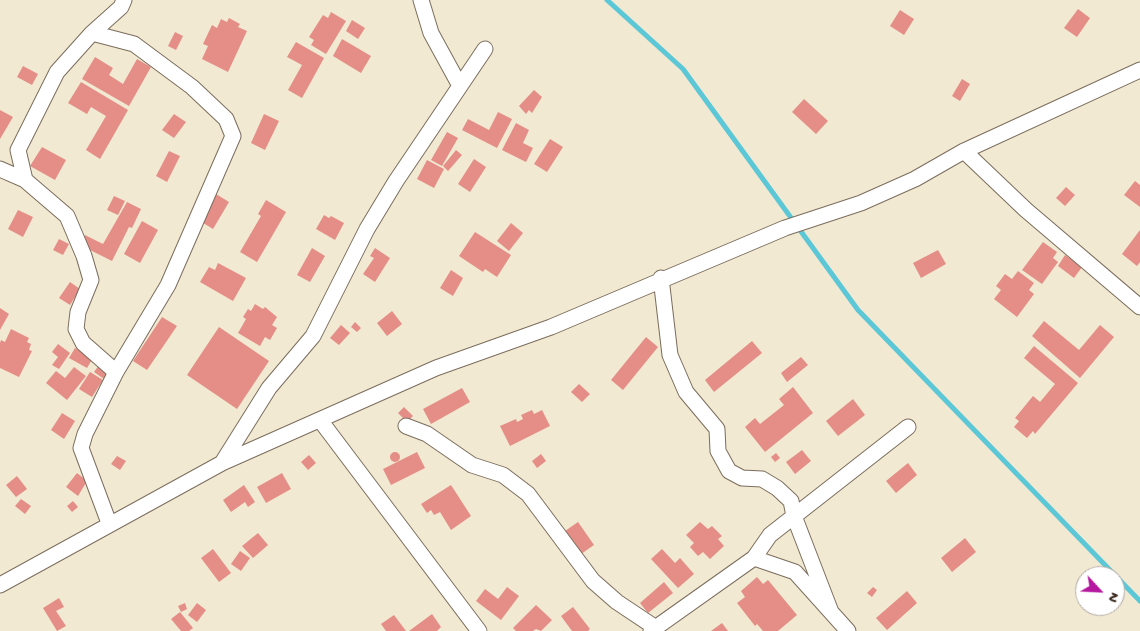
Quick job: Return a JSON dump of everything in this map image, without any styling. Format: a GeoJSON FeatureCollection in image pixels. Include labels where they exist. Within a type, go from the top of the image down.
{"type":"FeatureCollection","features":[{"type":"Feature","properties":{"kind":"street"},"geometry":{"type":"LineString","coordinates":[[25,180],[18,150],[56,72],[92,33],[121,7],[124,0]]}},
{"type":"Feature","properties":{"kind":"street"},"geometry":{"type":"LineString","coordinates":[[421,0],[431,34],[460,86]]}},
{"type":"Feature","properties":{"kind":"street"},"geometry":{"type":"LineString","coordinates":[[92,33],[134,44],[192,87],[226,119],[233,136],[168,285],[116,372],[80,448],[109,524]]}},
{"type":"Feature","properties":{"kind":"street"},"geometry":{"type":"LineString","coordinates":[[222,463],[269,388],[313,336],[367,229],[396,180],[485,50]]}},
{"type":"Feature","properties":{"kind":"street"},"geometry":{"type":"LineString","coordinates":[[0,585],[222,463],[436,368],[551,327],[662,278],[785,228],[862,203],[915,180],[964,151],[1140,70]]}},
{"type":"Feature","properties":{"kind":"street"},"geometry":{"type":"LineString","coordinates":[[964,151],[1026,210],[1140,307]]}},
{"type":"Feature","properties":{"kind":"street"},"geometry":{"type":"LineString","coordinates":[[0,169],[25,180],[67,216],[84,256],[91,280],[78,312],[76,329],[83,343],[116,372]]}},
{"type":"Feature","properties":{"kind":"street"},"geometry":{"type":"LineString","coordinates":[[662,278],[670,355],[686,392],[717,429],[718,451],[729,471],[742,478],[762,478],[791,501],[794,516],[831,612]]}},
{"type":"Feature","properties":{"kind":"street"},"geometry":{"type":"LineString","coordinates":[[320,420],[479,631]]}},
{"type":"Feature","properties":{"kind":"street"},"geometry":{"type":"LineString","coordinates":[[406,426],[427,434],[472,465],[502,475],[528,494],[593,581],[616,602],[654,629],[754,558],[770,535],[908,427]]}},
{"type":"Feature","properties":{"kind":"street"},"geometry":{"type":"LineString","coordinates":[[754,558],[795,572],[848,631]]}},
{"type":"Feature","properties":{"kind":"building"},"geometry":{"type":"Polygon","coordinates":[[[1078,9],[1090,18],[1077,37],[1064,28],[1078,9]]]}},
{"type":"Feature","properties":{"kind":"building"},"geometry":{"type":"Polygon","coordinates":[[[900,10],[914,19],[904,35],[890,26],[900,10]]]}},
{"type":"Feature","properties":{"kind":"building"},"geometry":{"type":"Polygon","coordinates":[[[331,12],[346,21],[326,54],[311,45],[314,40],[309,37],[323,15],[328,18],[331,12]]]}},
{"type":"Feature","properties":{"kind":"building"},"geometry":{"type":"Polygon","coordinates":[[[229,18],[240,24],[238,27],[247,31],[228,72],[202,59],[208,46],[203,44],[212,25],[217,28],[221,19],[227,22],[229,18]]]}},
{"type":"Feature","properties":{"kind":"building"},"geometry":{"type":"Polygon","coordinates":[[[352,20],[365,28],[358,39],[346,31],[352,20]]]}},
{"type":"Feature","properties":{"kind":"building"},"geometry":{"type":"Polygon","coordinates":[[[175,32],[183,36],[176,50],[168,46],[175,32]]]}},
{"type":"Feature","properties":{"kind":"building"},"geometry":{"type":"Polygon","coordinates":[[[342,39],[371,56],[361,73],[333,56],[342,39]]]}},
{"type":"Feature","properties":{"kind":"building"},"geometry":{"type":"Polygon","coordinates":[[[296,42],[324,58],[302,98],[288,90],[302,65],[287,57],[296,42]]]}},
{"type":"Feature","properties":{"kind":"building"},"geometry":{"type":"Polygon","coordinates":[[[95,57],[113,68],[109,75],[123,84],[137,59],[151,67],[129,106],[82,79],[95,57]]]}},
{"type":"Feature","properties":{"kind":"building"},"geometry":{"type":"Polygon","coordinates":[[[23,66],[38,74],[32,85],[17,77],[23,66]]]}},
{"type":"Feature","properties":{"kind":"building"},"geometry":{"type":"Polygon","coordinates":[[[962,79],[970,84],[960,101],[952,96],[962,79]]]}},
{"type":"Feature","properties":{"kind":"building"},"geometry":{"type":"Polygon","coordinates":[[[81,82],[128,110],[100,159],[86,150],[106,116],[91,107],[87,114],[68,103],[81,82]]]}},
{"type":"Feature","properties":{"kind":"building"},"geometry":{"type":"Polygon","coordinates":[[[534,90],[542,97],[532,113],[529,110],[526,114],[519,106],[534,90]]]}},
{"type":"Feature","properties":{"kind":"building"},"geometry":{"type":"Polygon","coordinates":[[[804,99],[828,121],[816,134],[792,112],[804,99]]]}},
{"type":"Feature","properties":{"kind":"building"},"geometry":{"type":"Polygon","coordinates":[[[0,110],[13,117],[0,139],[0,110]]]}},
{"type":"Feature","properties":{"kind":"building"},"geometry":{"type":"Polygon","coordinates":[[[498,112],[512,119],[497,148],[462,130],[468,119],[489,130],[498,112]]]}},
{"type":"Feature","properties":{"kind":"building"},"geometry":{"type":"Polygon","coordinates":[[[174,114],[186,122],[174,138],[162,130],[174,114]]]}},
{"type":"Feature","properties":{"kind":"building"},"geometry":{"type":"Polygon","coordinates":[[[264,114],[279,121],[265,150],[251,143],[264,114]]]}},
{"type":"Feature","properties":{"kind":"building"},"geometry":{"type":"Polygon","coordinates":[[[516,123],[529,130],[523,143],[533,148],[526,162],[502,150],[516,123]]]}},
{"type":"Feature","properties":{"kind":"building"},"geometry":{"type":"Polygon","coordinates":[[[447,132],[458,138],[442,166],[431,160],[447,132]]]}},
{"type":"Feature","properties":{"kind":"building"},"geometry":{"type":"Polygon","coordinates":[[[550,139],[563,147],[547,172],[534,164],[550,139]]]}},
{"type":"Feature","properties":{"kind":"building"},"geometry":{"type":"Polygon","coordinates":[[[42,147],[66,160],[55,180],[30,166],[42,147]]]}},
{"type":"Feature","properties":{"kind":"building"},"geometry":{"type":"Polygon","coordinates":[[[456,150],[462,155],[448,171],[443,166],[456,150]]]}},
{"type":"Feature","properties":{"kind":"building"},"geometry":{"type":"Polygon","coordinates":[[[169,151],[180,156],[167,182],[156,176],[169,151]]]}},
{"type":"Feature","properties":{"kind":"building"},"geometry":{"type":"Polygon","coordinates":[[[474,159],[486,167],[470,192],[458,184],[474,159]]]}},
{"type":"Feature","properties":{"kind":"building"},"geometry":{"type":"Polygon","coordinates":[[[427,160],[444,169],[434,188],[417,179],[427,160]]]}},
{"type":"Feature","properties":{"kind":"building"},"geometry":{"type":"Polygon","coordinates":[[[1135,181],[1140,185],[1140,207],[1124,195],[1135,181]]]}},
{"type":"Feature","properties":{"kind":"building"},"geometry":{"type":"Polygon","coordinates":[[[1066,187],[1075,195],[1065,206],[1056,198],[1066,187]]]}},
{"type":"Feature","properties":{"kind":"building"},"geometry":{"type":"Polygon","coordinates":[[[216,194],[229,202],[213,229],[200,221],[216,194]]]}},
{"type":"Feature","properties":{"kind":"building"},"geometry":{"type":"Polygon","coordinates":[[[114,196],[125,201],[118,215],[107,210],[114,196]]]}},
{"type":"Feature","properties":{"kind":"building"},"geometry":{"type":"Polygon","coordinates":[[[266,200],[286,212],[257,262],[240,252],[261,216],[258,214],[266,200]]]}},
{"type":"Feature","properties":{"kind":"building"},"geometry":{"type":"Polygon","coordinates":[[[127,202],[141,209],[132,228],[129,227],[112,261],[80,245],[85,235],[103,244],[127,202]]]}},
{"type":"Feature","properties":{"kind":"building"},"geometry":{"type":"Polygon","coordinates":[[[18,210],[33,217],[23,237],[8,229],[18,210]]]}},
{"type":"Feature","properties":{"kind":"building"},"geometry":{"type":"Polygon","coordinates":[[[324,215],[329,218],[331,216],[344,223],[335,240],[316,229],[324,215]]]}},
{"type":"Feature","properties":{"kind":"building"},"geometry":{"type":"Polygon","coordinates":[[[142,221],[158,230],[140,263],[124,254],[142,221]]]}},
{"type":"Feature","properties":{"kind":"building"},"geometry":{"type":"Polygon","coordinates":[[[511,223],[523,233],[509,251],[497,241],[511,223]]]}},
{"type":"Feature","properties":{"kind":"building"},"geometry":{"type":"Polygon","coordinates":[[[1140,230],[1140,262],[1137,266],[1122,254],[1140,230]]]}},
{"type":"Feature","properties":{"kind":"building"},"geometry":{"type":"Polygon","coordinates":[[[475,232],[511,255],[497,277],[485,269],[483,272],[459,256],[475,232]]]}},
{"type":"Feature","properties":{"kind":"building"},"geometry":{"type":"Polygon","coordinates":[[[59,239],[69,244],[63,255],[53,250],[59,239]]]}},
{"type":"Feature","properties":{"kind":"building"},"geometry":{"type":"Polygon","coordinates":[[[1043,242],[1057,252],[1053,258],[1058,262],[1042,284],[1022,270],[1043,242]]]}},
{"type":"Feature","properties":{"kind":"building"},"geometry":{"type":"Polygon","coordinates":[[[312,248],[325,256],[310,282],[297,275],[312,248]]]}},
{"type":"Feature","properties":{"kind":"building"},"geometry":{"type":"Polygon","coordinates":[[[375,248],[390,258],[375,282],[363,274],[374,258],[370,256],[375,248]]]}},
{"type":"Feature","properties":{"kind":"building"},"geometry":{"type":"Polygon","coordinates":[[[938,250],[946,264],[921,278],[913,263],[938,250]]]}},
{"type":"Feature","properties":{"kind":"building"},"geometry":{"type":"Polygon","coordinates":[[[1065,255],[1082,267],[1074,278],[1058,266],[1065,255]]]}},
{"type":"Feature","properties":{"kind":"building"},"geometry":{"type":"Polygon","coordinates":[[[218,263],[246,278],[233,301],[200,282],[209,267],[215,270],[218,263]]]}},
{"type":"Feature","properties":{"kind":"building"},"geometry":{"type":"Polygon","coordinates":[[[451,270],[463,278],[453,296],[440,288],[451,270]]]}},
{"type":"Feature","properties":{"kind":"building"},"geometry":{"type":"Polygon","coordinates":[[[1018,271],[1034,283],[1029,290],[1034,294],[1017,317],[994,299],[1001,290],[996,286],[1005,274],[1012,279],[1018,271]]]}},
{"type":"Feature","properties":{"kind":"building"},"geometry":{"type":"Polygon","coordinates":[[[70,282],[80,289],[70,305],[59,298],[70,282]]]}},
{"type":"Feature","properties":{"kind":"building"},"geometry":{"type":"Polygon","coordinates":[[[255,304],[263,309],[265,307],[277,317],[272,325],[277,328],[270,340],[265,337],[260,346],[238,333],[246,319],[243,317],[248,309],[251,311],[255,304]]]}},
{"type":"Feature","properties":{"kind":"building"},"geometry":{"type":"Polygon","coordinates":[[[0,308],[9,314],[0,330],[0,308]]]}},
{"type":"Feature","properties":{"kind":"building"},"geometry":{"type":"Polygon","coordinates":[[[392,311],[402,324],[387,336],[377,323],[392,311]]]}},
{"type":"Feature","properties":{"kind":"building"},"geometry":{"type":"Polygon","coordinates":[[[162,317],[177,326],[147,370],[133,361],[162,317]]]}},
{"type":"Feature","properties":{"kind":"building"},"geometry":{"type":"Polygon","coordinates":[[[1044,321],[1079,350],[1100,325],[1114,337],[1080,378],[1032,336],[1044,321]]]}},
{"type":"Feature","properties":{"kind":"building"},"geometry":{"type":"Polygon","coordinates":[[[355,322],[361,328],[357,332],[351,327],[355,322]]]}},
{"type":"Feature","properties":{"kind":"building"},"geometry":{"type":"Polygon","coordinates":[[[341,325],[350,333],[339,345],[330,338],[341,325]]]}},
{"type":"Feature","properties":{"kind":"building"},"geometry":{"type":"Polygon","coordinates":[[[219,327],[269,361],[237,409],[187,375],[219,327]]]}},
{"type":"Feature","properties":{"kind":"building"},"geometry":{"type":"Polygon","coordinates":[[[11,329],[29,338],[27,342],[31,344],[29,350],[32,351],[19,377],[0,368],[0,343],[1,340],[5,342],[11,329]]]}},
{"type":"Feature","properties":{"kind":"building"},"geometry":{"type":"Polygon","coordinates":[[[646,337],[658,347],[623,390],[611,380],[646,337]]]}},
{"type":"Feature","properties":{"kind":"building"},"geometry":{"type":"Polygon","coordinates":[[[752,341],[762,353],[714,392],[705,380],[752,341]]]}},
{"type":"Feature","properties":{"kind":"building"},"geometry":{"type":"Polygon","coordinates":[[[58,344],[70,353],[59,369],[52,365],[58,357],[52,352],[58,344]]]}},
{"type":"Feature","properties":{"kind":"building"},"geometry":{"type":"Polygon","coordinates":[[[1034,346],[1078,383],[1035,434],[1033,431],[1027,438],[1014,427],[1019,421],[1015,418],[1033,396],[1040,402],[1055,384],[1024,358],[1034,346]]]}},
{"type":"Feature","properties":{"kind":"building"},"geometry":{"type":"Polygon","coordinates":[[[75,348],[93,358],[87,368],[69,358],[75,348]]]}},
{"type":"Feature","properties":{"kind":"building"},"geometry":{"type":"Polygon","coordinates":[[[801,357],[808,365],[787,382],[781,373],[801,357]]]}},
{"type":"Feature","properties":{"kind":"building"},"geometry":{"type":"Polygon","coordinates":[[[99,365],[109,372],[104,379],[94,372],[99,365]]]}},
{"type":"Feature","properties":{"kind":"building"},"geometry":{"type":"Polygon","coordinates":[[[74,367],[86,376],[67,400],[46,383],[56,371],[65,378],[74,367]]]}},
{"type":"Feature","properties":{"kind":"building"},"geometry":{"type":"Polygon","coordinates":[[[90,372],[103,380],[92,397],[79,389],[90,372]]]}},
{"type":"Feature","properties":{"kind":"building"},"geometry":{"type":"Polygon","coordinates":[[[579,384],[590,394],[582,402],[571,392],[579,384]]]}},
{"type":"Feature","properties":{"kind":"building"},"geometry":{"type":"Polygon","coordinates":[[[793,387],[813,413],[765,452],[745,427],[755,418],[760,424],[784,405],[779,399],[793,387]]]}},
{"type":"Feature","properties":{"kind":"building"},"geometry":{"type":"Polygon","coordinates":[[[462,388],[470,402],[431,424],[423,409],[462,388]]]}},
{"type":"Feature","properties":{"kind":"building"},"geometry":{"type":"Polygon","coordinates":[[[853,399],[865,415],[838,436],[826,421],[853,399]]]}},
{"type":"Feature","properties":{"kind":"building"},"geometry":{"type":"Polygon","coordinates":[[[404,407],[413,416],[407,422],[398,413],[404,407]]]}},
{"type":"Feature","properties":{"kind":"building"},"geometry":{"type":"Polygon","coordinates":[[[532,410],[534,414],[542,410],[550,426],[510,446],[500,426],[516,419],[517,422],[523,419],[521,415],[532,410]]]}},
{"type":"Feature","properties":{"kind":"building"},"geometry":{"type":"Polygon","coordinates":[[[62,413],[75,421],[64,439],[51,430],[62,413]]]}},
{"type":"Feature","properties":{"kind":"building"},"geometry":{"type":"Polygon","coordinates":[[[802,450],[811,461],[795,474],[786,462],[802,450]]]}},
{"type":"Feature","properties":{"kind":"building"},"geometry":{"type":"Polygon","coordinates":[[[395,452],[400,457],[395,462],[390,457],[395,452]]]}},
{"type":"Feature","properties":{"kind":"building"},"geometry":{"type":"Polygon","coordinates":[[[417,452],[425,468],[391,485],[383,469],[417,452]]]}},
{"type":"Feature","properties":{"kind":"building"},"geometry":{"type":"Polygon","coordinates":[[[776,453],[780,458],[775,462],[771,457],[776,453]]]}},
{"type":"Feature","properties":{"kind":"building"},"geometry":{"type":"Polygon","coordinates":[[[541,454],[546,461],[537,468],[532,461],[541,454]]]}},
{"type":"Feature","properties":{"kind":"building"},"geometry":{"type":"Polygon","coordinates":[[[309,455],[316,463],[308,470],[301,462],[309,455]]]}},
{"type":"Feature","properties":{"kind":"building"},"geometry":{"type":"Polygon","coordinates":[[[117,456],[126,461],[120,470],[111,464],[117,456]]]}},
{"type":"Feature","properties":{"kind":"building"},"geometry":{"type":"Polygon","coordinates":[[[908,463],[917,475],[896,493],[886,481],[908,463]]]}},
{"type":"Feature","properties":{"kind":"building"},"geometry":{"type":"Polygon","coordinates":[[[77,473],[87,481],[78,496],[66,487],[77,473]]]}},
{"type":"Feature","properties":{"kind":"building"},"geometry":{"type":"Polygon","coordinates":[[[282,473],[291,489],[266,503],[257,487],[282,473]]]}},
{"type":"Feature","properties":{"kind":"building"},"geometry":{"type":"Polygon","coordinates":[[[17,476],[27,489],[16,497],[6,485],[17,476]]]}},
{"type":"Feature","properties":{"kind":"building"},"geometry":{"type":"Polygon","coordinates":[[[244,485],[255,502],[248,507],[245,502],[231,512],[223,500],[244,485]]]}},
{"type":"Feature","properties":{"kind":"building"},"geometry":{"type":"Polygon","coordinates":[[[451,485],[471,516],[451,530],[440,512],[434,515],[431,510],[427,513],[421,504],[451,485]]]}},
{"type":"Feature","properties":{"kind":"building"},"geometry":{"type":"Polygon","coordinates":[[[21,499],[31,506],[25,514],[15,506],[21,499]]]}},
{"type":"Feature","properties":{"kind":"building"},"geometry":{"type":"Polygon","coordinates":[[[73,501],[78,507],[72,512],[67,506],[73,501]]]}},
{"type":"Feature","properties":{"kind":"building"},"geometry":{"type":"Polygon","coordinates":[[[578,522],[594,545],[581,554],[565,531],[578,522]]]}},
{"type":"Feature","properties":{"kind":"building"},"geometry":{"type":"Polygon","coordinates":[[[700,522],[708,529],[712,526],[722,536],[718,539],[724,546],[710,559],[703,552],[698,556],[690,547],[694,543],[686,535],[700,522]]]}},
{"type":"Feature","properties":{"kind":"building"},"geometry":{"type":"Polygon","coordinates":[[[258,533],[268,545],[253,558],[242,546],[258,533]]]}},
{"type":"Feature","properties":{"kind":"building"},"geometry":{"type":"Polygon","coordinates":[[[965,538],[976,552],[952,572],[941,558],[965,538]]]}},
{"type":"Feature","properties":{"kind":"building"},"geometry":{"type":"Polygon","coordinates":[[[213,549],[231,573],[219,582],[201,558],[213,549]]]}},
{"type":"Feature","properties":{"kind":"building"},"geometry":{"type":"Polygon","coordinates":[[[662,549],[675,563],[680,558],[694,574],[678,588],[651,559],[662,549]]]}},
{"type":"Feature","properties":{"kind":"building"},"geometry":{"type":"Polygon","coordinates":[[[240,551],[250,558],[241,571],[231,564],[240,551]]]}},
{"type":"Feature","properties":{"kind":"building"},"geometry":{"type":"Polygon","coordinates":[[[757,577],[763,584],[768,580],[797,615],[778,631],[763,631],[757,624],[755,626],[737,603],[745,597],[741,591],[757,577]]]}},
{"type":"Feature","properties":{"kind":"building"},"geometry":{"type":"Polygon","coordinates":[[[664,582],[673,593],[648,613],[640,603],[664,582]]]}},
{"type":"Feature","properties":{"kind":"building"},"geometry":{"type":"Polygon","coordinates":[[[507,587],[519,596],[501,620],[476,601],[485,589],[498,599],[507,587]]]}},
{"type":"Feature","properties":{"kind":"building"},"geometry":{"type":"Polygon","coordinates":[[[873,587],[877,590],[872,597],[867,593],[873,587]]]}},
{"type":"Feature","properties":{"kind":"building"},"geometry":{"type":"Polygon","coordinates":[[[907,591],[917,603],[887,630],[876,618],[907,591]]]}},
{"type":"Feature","properties":{"kind":"building"},"geometry":{"type":"Polygon","coordinates":[[[59,598],[64,607],[56,611],[66,626],[57,631],[43,608],[59,598]]]}},
{"type":"Feature","properties":{"kind":"building"},"geometry":{"type":"Polygon","coordinates":[[[185,603],[187,609],[181,612],[178,606],[185,603]]]}},
{"type":"Feature","properties":{"kind":"building"},"geometry":{"type":"Polygon","coordinates":[[[197,603],[206,610],[197,622],[188,615],[197,603]]]}},
{"type":"Feature","properties":{"kind":"building"},"geometry":{"type":"Polygon","coordinates":[[[536,605],[552,620],[541,631],[536,629],[533,631],[516,631],[513,628],[536,605]]]}},
{"type":"Feature","properties":{"kind":"building"},"geometry":{"type":"Polygon","coordinates":[[[573,607],[590,629],[588,631],[572,631],[561,616],[573,607]]]}},
{"type":"Feature","properties":{"kind":"building"},"geometry":{"type":"Polygon","coordinates":[[[180,612],[193,628],[189,631],[181,631],[171,619],[180,612]]]}},
{"type":"Feature","properties":{"kind":"building"},"geometry":{"type":"Polygon","coordinates":[[[432,614],[441,627],[437,631],[409,631],[432,614]]]}},
{"type":"Feature","properties":{"kind":"building"},"geometry":{"type":"Polygon","coordinates":[[[394,615],[406,631],[386,631],[381,624],[394,615]]]}},
{"type":"Feature","properties":{"kind":"building"},"geometry":{"type":"Polygon","coordinates":[[[722,623],[728,631],[711,631],[722,623]]]}},
{"type":"Feature","properties":{"kind":"waterway"},"geometry":{"type":"LineString","coordinates":[[607,0],[683,69],[858,310],[1140,601]]}}]}
